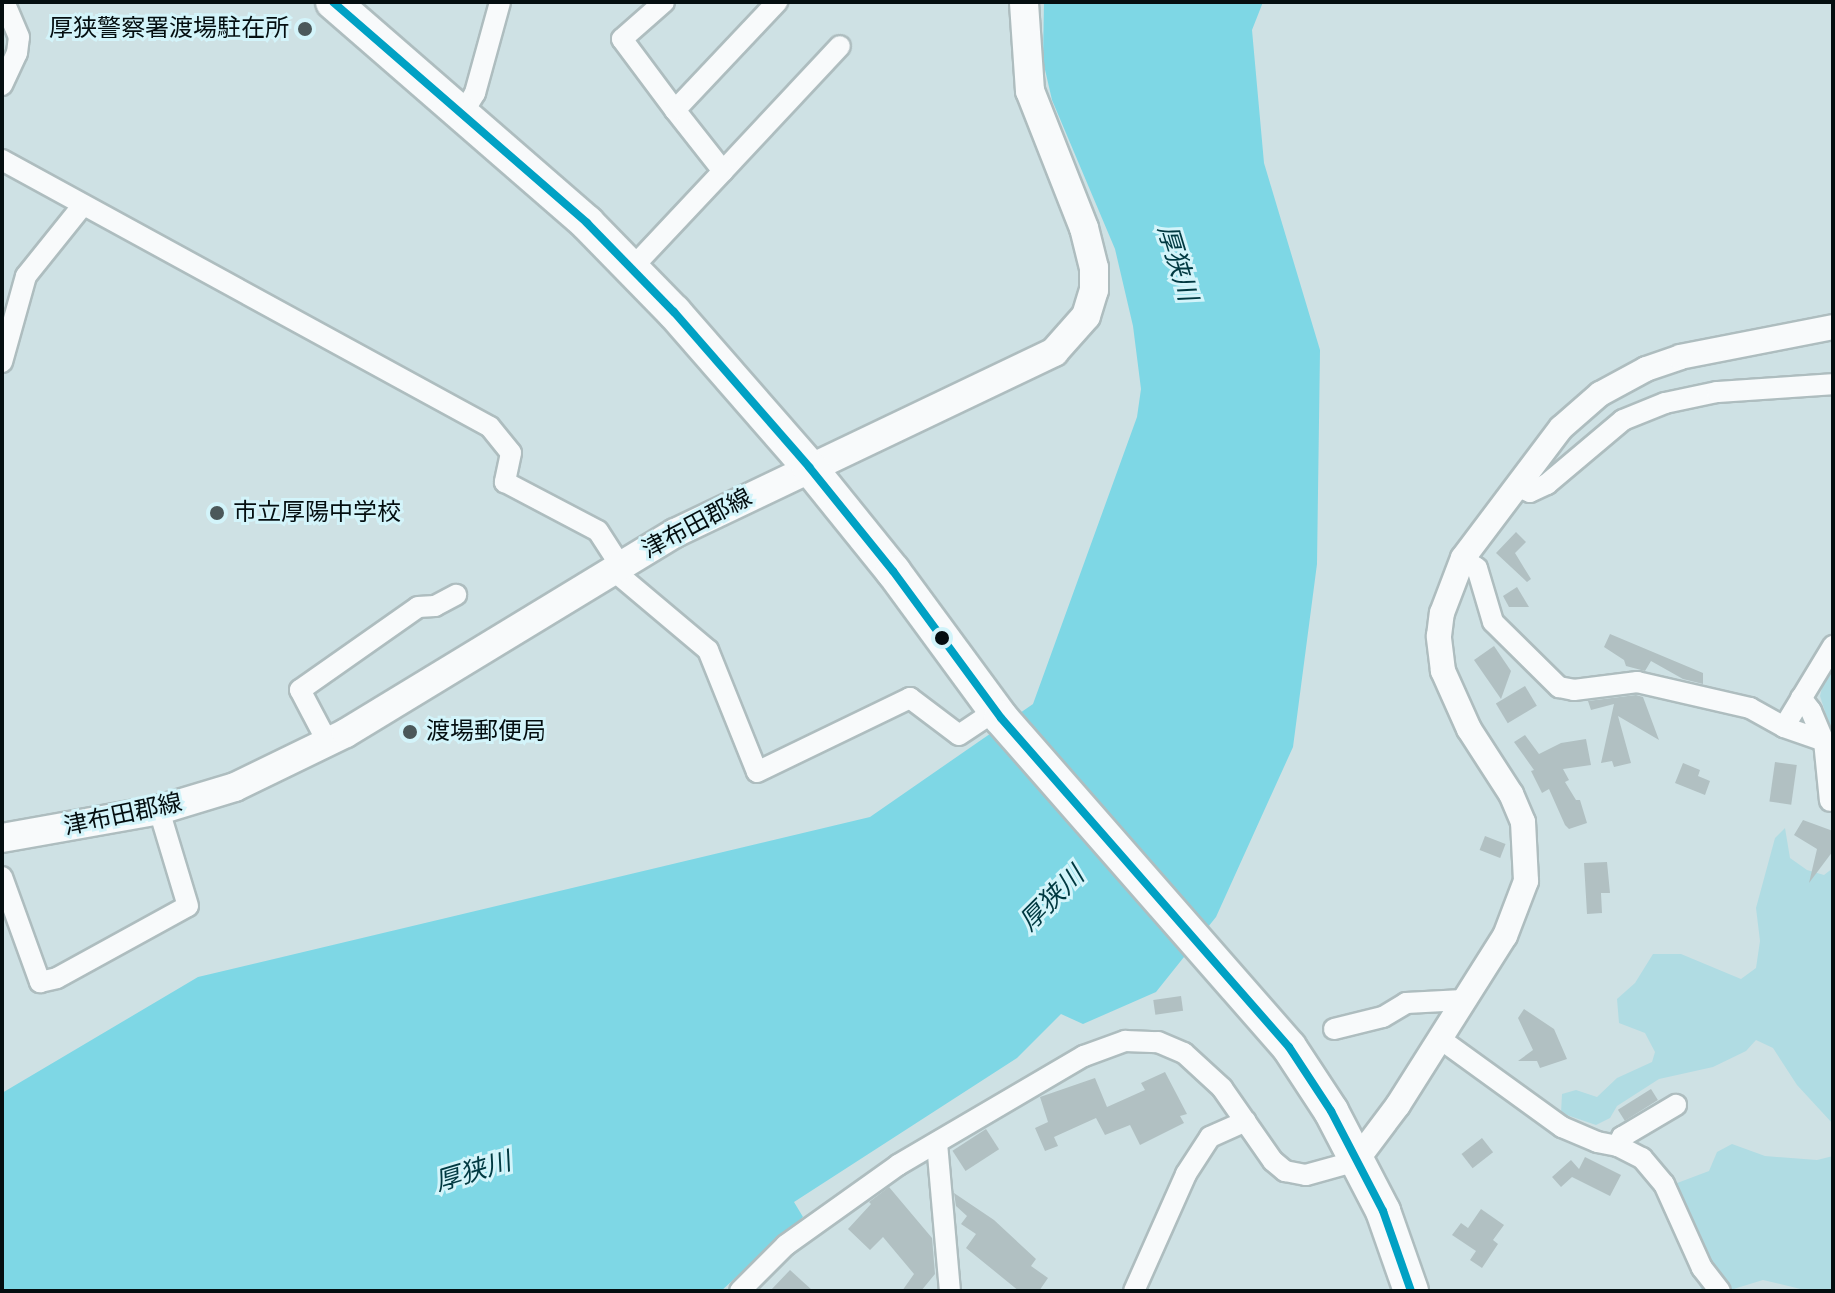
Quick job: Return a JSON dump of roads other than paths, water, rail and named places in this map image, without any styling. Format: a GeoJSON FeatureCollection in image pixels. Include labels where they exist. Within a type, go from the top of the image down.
{"type":"FeatureCollection","features":[{"type":"Feature","properties":{"kind":"highway"},"geometry":{"type":"LineString","coordinates":[[333,2],[632,268],[809,467],[893,571],[998,714],[1289,1047],[1331,1111],[1383,1211],[1411,1291]]}},
{"type":"Feature","properties":{"kind":"main road","name":"津布田郡線"},"geometry":{"type":"LineString","coordinates":[[2,838],[159,810],[235,787],[328,743],[617,568],[809,467],[1032,365],[1054,352],[1086,316],[1094,290],[1094,268],[1084,228],[1030,91],[1024,2]]}},
{"type":"Feature","properties":{"kind":"street"},"geometry":{"type":"LineString","coordinates":[[2,85],[17,53],[19,37],[4,2]]}},
{"type":"Feature","properties":{"kind":"street"},"geometry":{"type":"LineString","coordinates":[[462,114],[475,93],[500,2]]}},
{"type":"Feature","properties":{"kind":"street"},"geometry":{"type":"LineString","coordinates":[[664,2],[622,39],[723,171]]}},
{"type":"Feature","properties":{"kind":"street"},"geometry":{"type":"LineString","coordinates":[[675,110],[777,2]]}},
{"type":"Feature","properties":{"kind":"street"},"geometry":{"type":"LineString","coordinates":[[632,268],[840,46]]}},
{"type":"Feature","properties":{"kind":"street"},"geometry":{"type":"LineString","coordinates":[[2,160],[490,427],[511,453],[505,482],[598,531],[617,568],[708,650],[757,772],[910,698],[959,735],[998,714]]}},
{"type":"Feature","properties":{"kind":"street"},"geometry":{"type":"LineString","coordinates":[[2,362],[26,276],[83,205]]}},
{"type":"Feature","properties":{"kind":"street"},"geometry":{"type":"LineString","coordinates":[[740,1291],[786,1245],[898,1165],[1084,1056],[1125,1041],[1158,1042],[1184,1053],[1222,1088],[1273,1161],[1285,1171],[1306,1175],[1356,1161],[1398,1105],[1505,936],[1519,907],[1526,881],[1527,853],[1523,822],[1511,794],[1469,729],[1443,671],[1439,636],[1442,613],[1463,558],[1561,428],[1600,394],[1646,369],[1715,348],[1833,327]]}},
{"type":"Feature","properties":{"kind":"street"},"geometry":{"type":"LineString","coordinates":[[1516,486],[1530,492],[1547,484],[1589,445],[1623,420],[1665,403],[1717,392],[1833,384]]}},
{"type":"Feature","properties":{"kind":"street"},"geometry":{"type":"LineString","coordinates":[[1463,558],[1477,568],[1493,622],[1559,687],[1574,690],[1637,682],[1750,708],[1784,727],[1824,741]]}},
{"type":"Feature","properties":{"kind":"street"},"geometry":{"type":"LineString","coordinates":[[328,743],[300,690],[418,607],[435,606],[456,595]]}},
{"type":"Feature","properties":{"kind":"street"},"geometry":{"type":"LineString","coordinates":[[1784,727],[1833,646]]}},
{"type":"Feature","properties":{"kind":"street"},"geometry":{"type":"LineString","coordinates":[[1801,698],[1811,711],[1824,741],[1830,801]]}},
{"type":"Feature","properties":{"kind":"street"},"geometry":{"type":"LineString","coordinates":[[2,877],[40,982],[57,978],[188,906],[159,810]]}},
{"type":"Feature","properties":{"kind":"street"},"geometry":{"type":"LineString","coordinates":[[1334,1029],[1383,1017],[1406,1003],[1463,1000]]}},
{"type":"Feature","properties":{"kind":"street"},"geometry":{"type":"LineString","coordinates":[[1439,1038],[1562,1127],[1579,1137],[1618,1146],[1642,1158],[1664,1184],[1702,1268],[1720,1291]]}},
{"type":"Feature","properties":{"kind":"street"},"geometry":{"type":"LineString","coordinates":[[1618,1146],[1622,1137],[1676,1105]]}},
{"type":"Feature","properties":{"kind":"street"},"geometry":{"type":"LineString","coordinates":[[1134,1291],[1186,1174],[1202,1149],[1210,1137],[1246,1121]]}},
{"type":"Feature","properties":{"kind":"street"},"geometry":{"type":"LineString","coordinates":[[937,1143],[945,1286]]}},
{"type":"Feature","properties":{"kind":"water","name":"厚狭川"},"geometry":{"type":"Polygon","coordinates":[[[1044,2],[1263,2],[1252,30],[1264,163],[1320,350],[1317,564],[1293,747],[1216,917],[1156,992],[1083,1024],[1061,1014],[1017,1058],[794,1202],[803,1217],[721,1291],[2,1291],[2,1093],[198,977],[870,817],[1033,704],[1137,417],[1141,389],[1133,326],[1115,249],[1052,100],[1043,61],[1044,2]]]}},
{"type":"Feature","properties":{"kind":"place","name":"厚狭警察署渡場駐在所"},"geometry":{"type":"Point","coordinates":[305,29]}},
{"type":"Feature","properties":{"kind":"place","name":"市立厚陽中学校"},"geometry":{"type":"Point","coordinates":[217,513]}},
{"type":"Feature","properties":{"kind":"place","name":"渡場郵便局"},"geometry":{"type":"Point","coordinates":[410,732]}}]}
